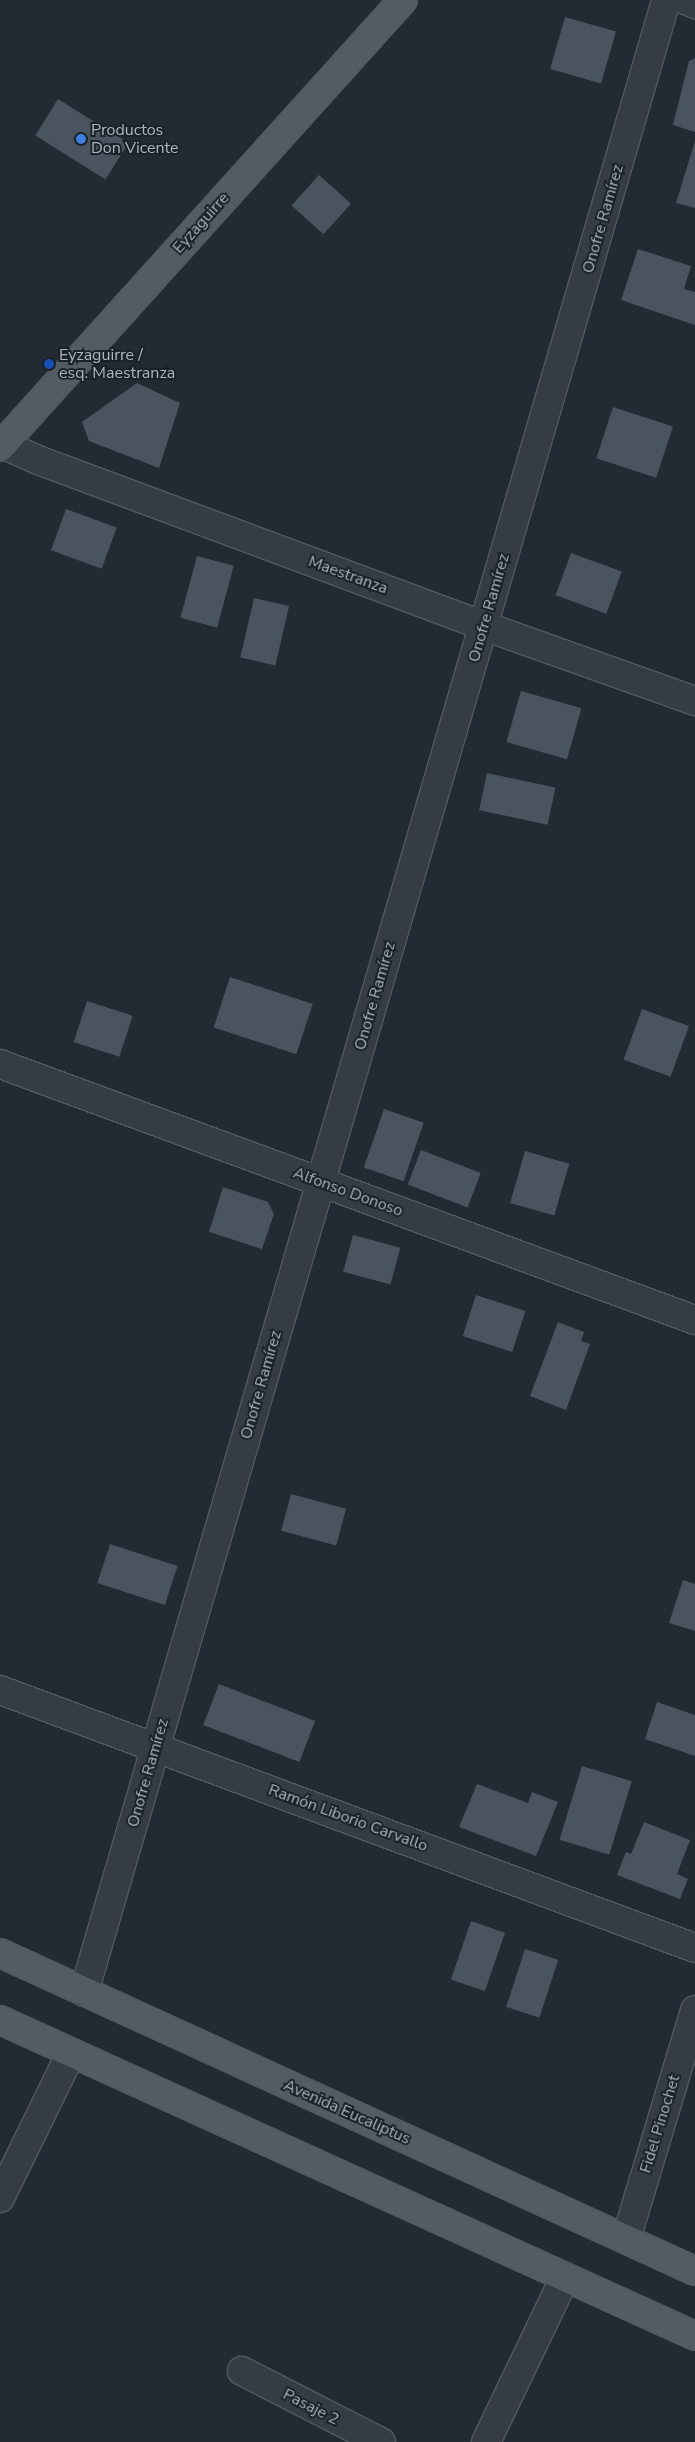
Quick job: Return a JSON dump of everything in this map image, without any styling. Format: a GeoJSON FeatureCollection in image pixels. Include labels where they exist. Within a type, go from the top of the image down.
{"type":"FeatureCollection","features":[{"type":"Feature","properties":{"kind":"main road","name":"Eyzaguirre"},"geometry":{"type":"LineString","coordinates":[[1,446],[403,0]]}},
{"type":"Feature","properties":{"kind":"main road","name":"Avenida Eucaliptus"},"geometry":{"type":"LineString","coordinates":[[0,1953],[695,2270]]}},
{"type":"Feature","properties":{"kind":"main road"},"geometry":{"type":"LineString","coordinates":[[0,2020],[695,2336]]}},
{"type":"Feature","properties":{"kind":"street","name":"Onofre Ramírez"},"geometry":{"type":"LineString","coordinates":[[84,1992],[666,0]]}},
{"type":"Feature","properties":{"kind":"street"},"geometry":{"type":"LineString","coordinates":[[685,0],[695,4]]}},
{"type":"Feature","properties":{"kind":"street","name":"Maestranza"},"geometry":{"type":"LineString","coordinates":[[1,446],[484,626],[695,701]]}},
{"type":"Feature","properties":{"kind":"street","name":"Alfonso Donoso"},"geometry":{"type":"LineString","coordinates":[[0,1064],[695,1320]]}},
{"type":"Feature","properties":{"kind":"street","name":"Ramón Liborio Carvallo"},"geometry":{"type":"LineString","coordinates":[[0,1690],[156,1746],[695,1948]]}},
{"type":"Feature","properties":{"kind":"street","name":"Fidel Pinochet"},"geometry":{"type":"LineString","coordinates":[[626,2239],[695,2010]]}},
{"type":"Feature","properties":{"kind":"street"},"geometry":{"type":"LineString","coordinates":[[0,2198],[70,2053]]}},
{"type":"Feature","properties":{"kind":"street"},"geometry":{"type":"LineString","coordinates":[[486,2442],[565,2277]]}},
{"type":"Feature","properties":{"kind":"street","name":"Pasaje 2"},"geometry":{"type":"LineString","coordinates":[[242,2371],[381,2442]]}},
{"type":"Feature","properties":{"kind":"building"},"geometry":{"type":"Polygon","coordinates":[[[565,17],[616,32],[601,84],[550,69],[565,17]]]}},
{"type":"Feature","properties":{"kind":"building"},"geometry":{"type":"Polygon","coordinates":[[[695,58],[695,132],[673,125],[689,61],[695,58]]]}},
{"type":"Feature","properties":{"kind":"building","name":"Productos Don Vicente"},"geometry":{"type":"Polygon","coordinates":[[[58,99],[128,143],[106,179],[35,135],[58,99]]]}},
{"type":"Feature","properties":{"kind":"building"},"geometry":{"type":"Polygon","coordinates":[[[695,141],[695,208],[676,203],[695,141]]]}},
{"type":"Feature","properties":{"kind":"building"},"geometry":{"type":"Polygon","coordinates":[[[319,175],[351,204],[324,234],[292,205],[319,175]]]}},
{"type":"Feature","properties":{"kind":"building"},"geometry":{"type":"Polygon","coordinates":[[[638,249],[691,266],[684,289],[695,292],[695,325],[621,300],[638,249]]]}},
{"type":"Feature","properties":{"kind":"building"},"geometry":{"type":"Polygon","coordinates":[[[137,383],[180,403],[159,468],[89,441],[82,422],[137,383]]]}},
{"type":"Feature","properties":{"kind":"building"},"geometry":{"type":"Polygon","coordinates":[[[613,407],[673,426],[656,478],[596,458],[613,407]]]}},
{"type":"Feature","properties":{"kind":"building"},"geometry":{"type":"Polygon","coordinates":[[[66,509],[117,527],[102,569],[51,550],[66,509]]]}},
{"type":"Feature","properties":{"kind":"building"},"geometry":{"type":"Polygon","coordinates":[[[571,553],[622,571],[606,614],[556,595],[571,553]]]}},
{"type":"Feature","properties":{"kind":"building"},"geometry":{"type":"Polygon","coordinates":[[[197,556],[234,566],[217,628],[180,618],[197,556]]]}},
{"type":"Feature","properties":{"kind":"building"},"geometry":{"type":"Polygon","coordinates":[[[254,598],[289,606],[275,666],[240,657],[254,598]]]}},
{"type":"Feature","properties":{"kind":"building"},"geometry":{"type":"Polygon","coordinates":[[[521,691],[582,708],[567,759],[506,742],[521,691]]]}},
{"type":"Feature","properties":{"kind":"building"},"geometry":{"type":"Polygon","coordinates":[[[487,773],[555,788],[548,825],[479,810],[487,773]]]}},
{"type":"Feature","properties":{"kind":"building"},"geometry":{"type":"Polygon","coordinates":[[[230,977],[313,1004],[296,1054],[214,1027],[230,977]]]}},
{"type":"Feature","properties":{"kind":"building"},"geometry":{"type":"Polygon","coordinates":[[[87,1001],[133,1016],[119,1057],[74,1042],[87,1001]]]}},
{"type":"Feature","properties":{"kind":"building"},"geometry":{"type":"Polygon","coordinates":[[[642,1009],[689,1026],[671,1077],[624,1060],[642,1009]]]}},
{"type":"Feature","properties":{"kind":"building"},"geometry":{"type":"Polygon","coordinates":[[[384,1109],[424,1123],[404,1181],[364,1168],[384,1109]]]}},
{"type":"Feature","properties":{"kind":"building"},"geometry":{"type":"Polygon","coordinates":[[[421,1150],[481,1173],[467,1207],[408,1185],[421,1150]]]}},
{"type":"Feature","properties":{"kind":"building"},"geometry":{"type":"Polygon","coordinates":[[[525,1151],[569,1164],[554,1216],[510,1203],[525,1151]]]}},
{"type":"Feature","properties":{"kind":"building"},"geometry":{"type":"Polygon","coordinates":[[[223,1187],[268,1202],[274,1214],[262,1249],[209,1232],[223,1187]]]}},
{"type":"Feature","properties":{"kind":"building"},"geometry":{"type":"Polygon","coordinates":[[[353,1235],[400,1248],[390,1284],[343,1272],[353,1235]]]}},
{"type":"Feature","properties":{"kind":"building"},"geometry":{"type":"Polygon","coordinates":[[[476,1295],[525,1311],[512,1352],[463,1336],[476,1295]]]}},
{"type":"Feature","properties":{"kind":"building"},"geometry":{"type":"Polygon","coordinates":[[[558,1322],[584,1332],[581,1341],[590,1344],[566,1410],[530,1396],[558,1322]]]}},
{"type":"Feature","properties":{"kind":"building"},"geometry":{"type":"Polygon","coordinates":[[[291,1494],[346,1509],[336,1545],[281,1531],[291,1494]]]}},
{"type":"Feature","properties":{"kind":"building"},"geometry":{"type":"Polygon","coordinates":[[[110,1544],[178,1566],[165,1605],[97,1583],[110,1544]]]}},
{"type":"Feature","properties":{"kind":"building"},"geometry":{"type":"Polygon","coordinates":[[[683,1580],[695,1584],[695,1631],[669,1623],[683,1580]]]}},
{"type":"Feature","properties":{"kind":"building"},"geometry":{"type":"Polygon","coordinates":[[[219,1684],[315,1721],[299,1762],[203,1725],[219,1684]]]}},
{"type":"Feature","properties":{"kind":"building"},"geometry":{"type":"Polygon","coordinates":[[[657,1702],[695,1715],[695,1756],[645,1739],[657,1702]]]}},
{"type":"Feature","properties":{"kind":"building"},"geometry":{"type":"Polygon","coordinates":[[[582,1766],[632,1781],[609,1855],[559,1840],[582,1766]]]}},
{"type":"Feature","properties":{"kind":"building"},"geometry":{"type":"Polygon","coordinates":[[[477,1784],[528,1803],[532,1792],[558,1802],[536,1856],[459,1827],[477,1784]]]}},
{"type":"Feature","properties":{"kind":"building"},"geometry":{"type":"Polygon","coordinates":[[[644,1822],[690,1840],[677,1874],[688,1879],[680,1899],[617,1875],[626,1852],[631,1854],[644,1822]]]}},
{"type":"Feature","properties":{"kind":"building"},"geometry":{"type":"Polygon","coordinates":[[[471,1921],[505,1933],[485,1991],[451,1980],[471,1921]]]}},
{"type":"Feature","properties":{"kind":"building"},"geometry":{"type":"Polygon","coordinates":[[[525,1949],[558,1960],[539,2018],[506,2007],[525,1949]]]}},
{"type":"Feature","properties":{"kind":"place","name":"Productos Don Vicente"},"geometry":{"type":"Point","coordinates":[81,139]}},
{"type":"Feature","properties":{"kind":"place","name":"Eyzaguirre / esq. Maestranza"},"geometry":{"type":"Point","coordinates":[49,364]}}]}
